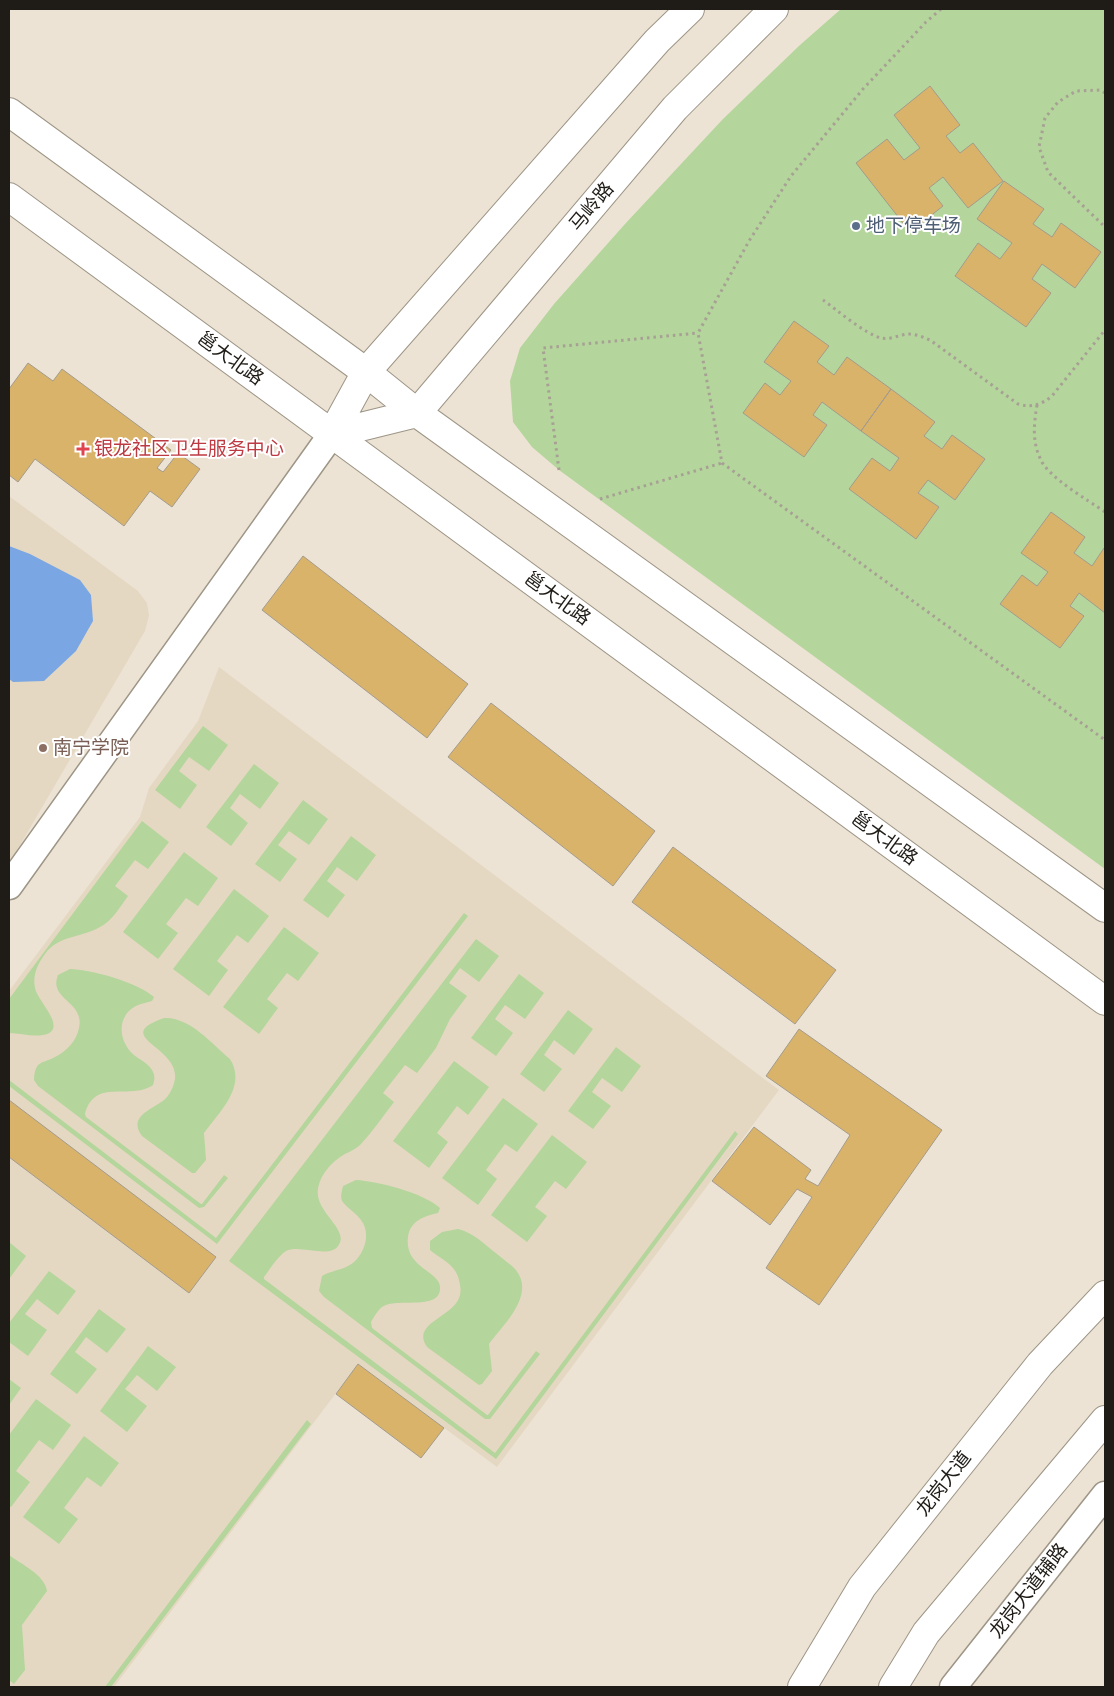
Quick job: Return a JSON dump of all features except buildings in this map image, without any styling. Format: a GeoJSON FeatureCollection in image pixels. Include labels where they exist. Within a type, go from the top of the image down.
{"type":"FeatureCollection","features":[{"type":"Feature","properties":{"kind":"street"},"geometry":{"type":"LineString","coordinates":[[9,886],[332,434],[366,372],[657,41],[690,9]]}},
{"type":"Feature","properties":{"kind":"street","name":"马岭路"},"geometry":{"type":"LineString","coordinates":[[418,413],[675,108],[774,9]]}},
{"type":"Feature","properties":{"kind":"street"},"geometry":{"type":"LineString","coordinates":[[9,112],[366,372],[418,413],[1105,908]]}},
{"type":"Feature","properties":{"kind":"street","name":"邕大北路"},"geometry":{"type":"LineString","coordinates":[[9,197],[1105,1001]]}},
{"type":"Feature","properties":{"kind":"street"},"geometry":{"type":"LineString","coordinates":[[332,434],[418,413]]}},
{"type":"Feature","properties":{"kind":"street","name":"龙岗大道"},"geometry":{"type":"LineString","coordinates":[[802,1687],[862,1587],[1040,1364],[1105,1295]]}},
{"type":"Feature","properties":{"kind":"street"},"geometry":{"type":"LineString","coordinates":[[893,1687],[926,1633],[1105,1420]]}},
{"type":"Feature","properties":{"kind":"street","name":"龙岗大道辅路"},"geometry":{"type":"LineString","coordinates":[[953,1687],[1105,1495]]}},
{"type":"Feature","properties":{"kind":"path"},"geometry":{"type":"LineString","coordinates":[[941,9],[926,22],[863,89],[791,176],[749,241],[698,333],[722,463],[1105,740]]}},
{"type":"Feature","properties":{"kind":"path"},"geometry":{"type":"LineString","coordinates":[[1105,93],[1100,90],[1076,91],[1058,102],[1045,118],[1039,147],[1048,172],[1105,227]]}},
{"type":"Feature","properties":{"kind":"path"},"geometry":{"type":"LineString","coordinates":[[823,300],[871,334],[881,338],[908,334],[919,335],[930,340],[1018,404],[1027,407],[1043,403],[1052,396],[1105,330]]}},
{"type":"Feature","properties":{"kind":"path"},"geometry":{"type":"LineString","coordinates":[[559,470],[543,348],[698,333]]}},
{"type":"Feature","properties":{"kind":"path"},"geometry":{"type":"LineString","coordinates":[[1037,405],[1034,427],[1040,460],[1055,477],[1105,512]]}},
{"type":"Feature","properties":{"kind":"path"},"geometry":{"type":"LineString","coordinates":[[600,499],[722,463]]}},
{"type":"Feature","properties":{"kind":"shaded area","name":"南宁学院"},"geometry":{"type":"Polygon","coordinates":[[[9,496],[138,591],[147,603],[149,615],[145,631],[9,864],[9,496]]]}},
{"type":"Feature","properties":{"kind":"shaded area"},"geometry":{"type":"Polygon","coordinates":[[[219,667],[779,1090],[497,1467],[358,1364],[114,1687],[9,1687],[9,991],[140,817],[149,788],[198,721],[219,667]]]}},
{"type":"Feature","properties":{"kind":"green space"},"geometry":{"type":"Polygon","coordinates":[[[841,9],[1105,9],[1105,869],[559,470],[532,447],[513,422],[510,381],[520,348],[554,304],[625,224],[723,119],[800,45],[841,9]]]}},
{"type":"Feature","properties":{"kind":"green space"},"geometry":{"type":"Polygon","coordinates":[[[203,726],[228,745],[209,771],[189,757],[179,771],[197,785],[180,809],[155,790],[203,726]]]}},
{"type":"Feature","properties":{"kind":"green space"},"geometry":{"type":"Polygon","coordinates":[[[254,764],[279,783],[260,809],[240,794],[230,808],[248,823],[231,846],[206,827],[254,764]]]}},
{"type":"Feature","properties":{"kind":"green space"},"geometry":{"type":"Polygon","coordinates":[[[303,800],[328,819],[309,845],[289,831],[278,845],[297,859],[280,882],[255,864],[303,800]]]}},
{"type":"Feature","properties":{"kind":"green space"},"geometry":{"type":"Polygon","coordinates":[[[142,821],[169,842],[148,869],[135,860],[115,886],[128,896],[108,921],[94,930],[60,941],[48,950],[39,963],[34,983],[37,994],[53,1021],[53,1027],[50,1032],[43,1035],[9,1033],[9,999],[142,821]]]}},
{"type":"Feature","properties":{"kind":"green space"},"geometry":{"type":"Polygon","coordinates":[[[351,836],[376,855],[357,881],[337,867],[327,881],[345,895],[328,918],[303,900],[351,836]]]}},
{"type":"Feature","properties":{"kind":"green space"},"geometry":{"type":"Polygon","coordinates":[[[184,852],[218,878],[198,906],[186,898],[166,924],[178,933],[158,959],[123,932],[184,852]]]}},
{"type":"Feature","properties":{"kind":"green space"},"geometry":{"type":"Polygon","coordinates":[[[234,889],[269,916],[248,943],[237,935],[217,961],[228,970],[209,996],[173,969],[234,889]]]}},
{"type":"Feature","properties":{"kind":"green space"},"geometry":{"type":"Polygon","coordinates":[[[464,913],[468,916],[217,1244],[9,1086],[9,1080],[216,1238],[464,913]]]}},
{"type":"Feature","properties":{"kind":"green space"},"geometry":{"type":"Polygon","coordinates":[[[284,927],[319,953],[298,981],[287,973],[267,999],[278,1008],[259,1034],[223,1007],[284,927]]]}},
{"type":"Feature","properties":{"kind":"green space"},"geometry":{"type":"Polygon","coordinates":[[[476,939],[499,956],[479,982],[460,968],[449,983],[467,996],[450,1019],[436,1048],[417,1073],[405,1065],[383,1093],[394,1102],[361,1144],[336,1160],[321,1179],[318,1197],[321,1205],[340,1234],[341,1240],[338,1246],[334,1250],[328,1251],[292,1249],[286,1251],[274,1263],[264,1279],[495,1453],[735,1131],[738,1134],[496,1459],[229,1261],[476,939]]]}},
{"type":"Feature","properties":{"kind":"green space"},"geometry":{"type":"Polygon","coordinates":[[[70,969],[89,971],[126,982],[154,997],[152,1001],[138,1005],[130,1010],[123,1021],[122,1027],[123,1039],[126,1045],[134,1055],[152,1070],[154,1074],[153,1085],[134,1091],[105,1093],[97,1096],[90,1103],[85,1114],[86,1117],[201,1204],[224,1175],[228,1178],[204,1207],[199,1208],[38,1086],[34,1080],[38,1066],[63,1052],[78,1032],[79,1019],[77,1012],[62,996],[56,983],[58,975],[70,969]]]}},
{"type":"Feature","properties":{"kind":"green space"},"geometry":{"type":"Polygon","coordinates":[[[519,974],[544,993],[525,1019],[505,1005],[495,1019],[513,1033],[496,1056],[471,1038],[519,974]]]}},
{"type":"Feature","properties":{"kind":"green space"},"geometry":{"type":"Polygon","coordinates":[[[568,1010],[593,1029],[574,1055],[554,1040],[544,1055],[562,1069],[544,1092],[520,1074],[568,1010]]]}},
{"type":"Feature","properties":{"kind":"green space"},"geometry":{"type":"Polygon","coordinates":[[[164,1018],[183,1022],[200,1032],[230,1059],[234,1069],[235,1079],[229,1098],[204,1133],[206,1160],[195,1173],[192,1173],[142,1136],[138,1128],[140,1117],[167,1097],[175,1081],[173,1068],[167,1058],[145,1037],[144,1031],[149,1025],[164,1018]]]}},
{"type":"Feature","properties":{"kind":"green space"},"geometry":{"type":"Polygon","coordinates":[[[616,1047],[641,1066],[622,1092],[602,1078],[592,1092],[611,1106],[593,1129],[568,1111],[616,1047]]]}},
{"type":"Feature","properties":{"kind":"green space"},"geometry":{"type":"Polygon","coordinates":[[[454,1061],[489,1087],[468,1115],[457,1106],[437,1133],[448,1142],[429,1168],[393,1141],[454,1061]]]}},
{"type":"Feature","properties":{"kind":"green space"},"geometry":{"type":"Polygon","coordinates":[[[503,1098],[538,1124],[517,1152],[505,1144],[486,1170],[497,1179],[478,1205],[442,1178],[503,1098]]]}},
{"type":"Feature","properties":{"kind":"green space"},"geometry":{"type":"Polygon","coordinates":[[[552,1135],[587,1162],[566,1189],[555,1181],[535,1207],[547,1216],[527,1242],[491,1215],[552,1135]]]}},
{"type":"Feature","properties":{"kind":"green space"},"geometry":{"type":"Polygon","coordinates":[[[356,1180],[376,1183],[412,1193],[423,1197],[440,1208],[438,1213],[418,1220],[409,1231],[408,1237],[408,1248],[412,1256],[439,1283],[438,1296],[425,1302],[388,1304],[382,1307],[371,1322],[372,1328],[487,1415],[536,1351],[540,1354],[490,1419],[485,1419],[324,1297],[319,1291],[322,1276],[350,1265],[358,1258],[364,1248],[366,1231],[364,1225],[359,1217],[344,1204],[341,1197],[343,1186],[356,1180]]]}},
{"type":"Feature","properties":{"kind":"green space"},"geometry":{"type":"Polygon","coordinates":[[[458,1229],[479,1239],[513,1267],[521,1279],[522,1289],[516,1309],[489,1344],[492,1371],[482,1384],[479,1385],[427,1347],[423,1338],[425,1330],[448,1311],[460,1296],[460,1285],[454,1269],[430,1250],[430,1241],[442,1232],[458,1229]]]}},
{"type":"Feature","properties":{"kind":"green space"},"geometry":{"type":"Polygon","coordinates":[[[9,1242],[26,1256],[9,1279],[9,1242]]]}},
{"type":"Feature","properties":{"kind":"green space"},"geometry":{"type":"Polygon","coordinates":[[[49,1271],[76,1291],[58,1315],[37,1299],[25,1314],[47,1330],[28,1356],[9,1342],[9,1323],[49,1271]]]}},
{"type":"Feature","properties":{"kind":"green space"},"geometry":{"type":"Polygon","coordinates":[[[99,1309],[126,1329],[107,1353],[86,1337],[75,1352],[97,1369],[77,1394],[50,1374],[99,1309]]]}},
{"type":"Feature","properties":{"kind":"green space"},"geometry":{"type":"Polygon","coordinates":[[[148,1346],[176,1367],[157,1391],[137,1375],[125,1389],[147,1406],[127,1432],[100,1411],[148,1346]]]}},
{"type":"Feature","properties":{"kind":"green space"},"geometry":{"type":"Polygon","coordinates":[[[9,1379],[21,1388],[9,1405],[9,1379]]]}},
{"type":"Feature","properties":{"kind":"green space"},"geometry":{"type":"Polygon","coordinates":[[[36,1399],[71,1425],[53,1450],[39,1440],[16,1471],[30,1482],[11,1507],[9,1506],[9,1435],[36,1399]]]}},
{"type":"Feature","properties":{"kind":"green space"},"geometry":{"type":"Polygon","coordinates":[[[307,1420],[311,1424],[111,1687],[105,1687],[307,1420]]]}},
{"type":"Feature","properties":{"kind":"green space"},"geometry":{"type":"Polygon","coordinates":[[[84,1436],[119,1463],[101,1487],[87,1477],[64,1508],[78,1519],[59,1544],[23,1517],[84,1436]]]}},
{"type":"Feature","properties":{"kind":"green space"},"geometry":{"type":"Polygon","coordinates":[[[9,1555],[37,1575],[42,1580],[47,1591],[22,1625],[25,1670],[14,1684],[9,1680],[9,1555]]]}},
{"type":"Feature","properties":{"kind":"water"},"geometry":{"type":"Polygon","coordinates":[[[9,546],[30,554],[80,580],[91,595],[93,621],[76,651],[44,681],[13,682],[9,679],[9,546]]]}},
{"type":"Feature","properties":{"kind":"place","name":"地下停车场"},"geometry":{"type":"Point","coordinates":[856,226]}},
{"type":"Feature","properties":{"kind":"place","name":"银龙社区卫生服务中心"},"geometry":{"type":"Point","coordinates":[83,449]}},
{"type":"Feature","properties":{"kind":"place","name":"南宁学院"},"geometry":{"type":"Point","coordinates":[43,748]}}]}
